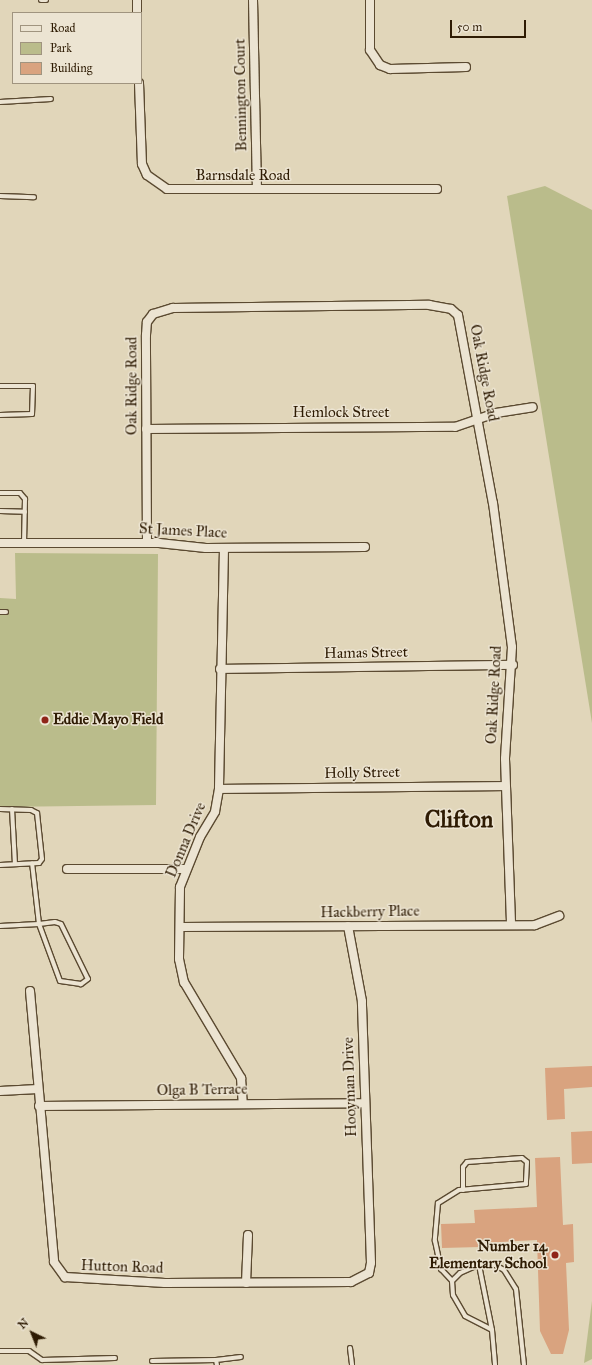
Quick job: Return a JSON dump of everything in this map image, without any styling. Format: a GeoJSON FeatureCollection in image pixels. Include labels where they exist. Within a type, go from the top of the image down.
{"type":"FeatureCollection","features":[{"type":"Feature","properties":{"kind":"street"},"geometry":{"type":"LineString","coordinates":[[137,0],[137,12]]}},
{"type":"Feature","properties":{"kind":"street","name":"Bennington Court"},"geometry":{"type":"LineString","coordinates":[[253,0],[257,190]]}},
{"type":"Feature","properties":{"kind":"street"},"geometry":{"type":"LineString","coordinates":[[370,0],[370,50],[380,65],[390,69],[466,66]]}},
{"type":"Feature","properties":{"kind":"street","name":"Barnsdale Road"},"geometry":{"type":"LineString","coordinates":[[139,84],[142,164],[147,175],[156,184],[177,190],[437,189]]}},
{"type":"Feature","properties":{"kind":"street","name":"Oak Ridge Road"},"geometry":{"type":"LineString","coordinates":[[147,543],[147,322],[153,314],[173,308],[429,305],[451,309],[461,322],[493,503],[513,665],[505,786],[511,924]]}},
{"type":"Feature","properties":{"kind":"street","name":"Hemlock Street"},"geometry":{"type":"LineString","coordinates":[[146,429],[455,426],[478,418],[533,407]]}},
{"type":"Feature","properties":{"kind":"street","name":"St James Place"},"geometry":{"type":"LineString","coordinates":[[0,543],[147,543],[224,548],[365,546]]}},
{"type":"Feature","properties":{"kind":"street","name":"Donna Drive"},"geometry":{"type":"LineString","coordinates":[[224,548],[220,669],[220,789],[215,812],[185,869],[180,887],[180,972],[241,1078],[243,1104]]}},
{"type":"Feature","properties":{"kind":"street","name":"Hamas Street"},"geometry":{"type":"LineString","coordinates":[[220,669],[513,665]]}},
{"type":"Feature","properties":{"kind":"street","name":"Holly Street"},"geometry":{"type":"LineString","coordinates":[[220,789],[505,786]]}},
{"type":"Feature","properties":{"kind":"street"},"geometry":{"type":"LineString","coordinates":[[67,869],[185,869]]}},
{"type":"Feature","properties":{"kind":"street","name":"Hackberry Place"},"geometry":{"type":"LineString","coordinates":[[180,927],[535,925],[558,916]]}},
{"type":"Feature","properties":{"kind":"street","name":"Hooyman Drive"},"geometry":{"type":"LineString","coordinates":[[348,926],[362,1001],[364,1103],[371,1249]]}},
{"type":"Feature","properties":{"kind":"street","name":"Hutton Road"},"geometry":{"type":"LineString","coordinates":[[30,991],[54,1262],[65,1277],[165,1284],[359,1280],[369,1273],[371,1249]]}},
{"type":"Feature","properties":{"kind":"street"},"geometry":{"type":"LineString","coordinates":[[0,1091],[38,1089]]}},
{"type":"Feature","properties":{"kind":"street","name":"Olga B Terrace"},"geometry":{"type":"LineString","coordinates":[[39,1106],[364,1103]]}},
{"type":"Feature","properties":{"kind":"street"},"geometry":{"type":"LineString","coordinates":[[246,1283],[248,1235]]}},
{"type":"Feature","properties":{"kind":"lane"},"geometry":{"type":"LineString","coordinates":[[41,0],[46,0]]}},
{"type":"Feature","properties":{"kind":"lane"},"geometry":{"type":"LineString","coordinates":[[0,102],[51,99]]}},
{"type":"Feature","properties":{"kind":"lane"},"geometry":{"type":"LineString","coordinates":[[0,196],[34,197]]}},
{"type":"Feature","properties":{"kind":"lane"},"geometry":{"type":"LineString","coordinates":[[0,386],[33,386],[32,414],[0,414]]}},
{"type":"Feature","properties":{"kind":"lane"},"geometry":{"type":"LineString","coordinates":[[0,492],[20,493],[26,506],[24,542]]}},
{"type":"Feature","properties":{"kind":"lane"},"geometry":{"type":"LineString","coordinates":[[0,511],[25,512]]}},
{"type":"Feature","properties":{"kind":"lane"},"geometry":{"type":"LineString","coordinates":[[0,612],[6,612]]}},
{"type":"Feature","properties":{"kind":"lane"},"geometry":{"type":"LineString","coordinates":[[0,809],[12,809],[37,813],[42,859],[32,863],[0,865]]}},
{"type":"Feature","properties":{"kind":"lane"},"geometry":{"type":"LineString","coordinates":[[12,809],[15,864]]}},
{"type":"Feature","properties":{"kind":"lane"},"geometry":{"type":"LineString","coordinates":[[0,926],[39,924],[61,924],[89,975],[81,984],[60,981],[39,924],[32,863]]}},
{"type":"Feature","properties":{"kind":"lane"},"geometry":{"type":"LineString","coordinates":[[463,1190],[464,1167],[467,1162],[522,1158],[527,1162],[526,1184],[463,1190],[443,1197],[438,1203],[435,1241],[438,1262],[452,1281],[453,1295],[465,1316],[492,1330]]}},
{"type":"Feature","properties":{"kind":"lane"},"geometry":{"type":"LineString","coordinates":[[452,1281],[460,1273],[479,1265],[495,1265],[504,1270],[516,1289],[524,1365]]}},
{"type":"Feature","properties":{"kind":"lane"},"geometry":{"type":"LineString","coordinates":[[479,1265],[492,1330],[495,1365]]}},
{"type":"Feature","properties":{"kind":"lane"},"geometry":{"type":"LineString","coordinates":[[350,1348],[352,1365]]}},
{"type":"Feature","properties":{"kind":"lane"},"geometry":{"type":"LineString","coordinates":[[0,1351],[29,1351],[42,1360],[115,1358]]}},
{"type":"Feature","properties":{"kind":"lane"},"geometry":{"type":"LineString","coordinates":[[152,1361],[217,1363],[241,1357]]}},
{"type":"Feature","properties":{"kind":"green space"},"geometry":{"type":"Polygon","coordinates":[[[545,186],[592,210],[592,723],[507,196],[545,186]]]}},
{"type":"Feature","properties":{"kind":"green space"},"geometry":{"type":"Polygon","coordinates":[[[15,553],[158,554],[156,805],[0,807],[0,598],[16,599],[15,553]]]}},
{"type":"Feature","properties":{"kind":"green space"},"geometry":{"type":"Polygon","coordinates":[[[592,1301],[592,1359],[584,1363],[592,1301]]]}},
{"type":"Feature","properties":{"kind":"building"},"geometry":{"type":"Polygon","coordinates":[[[592,1066],[592,1087],[564,1089],[565,1119],[547,1120],[545,1068],[592,1066]]]}},
{"type":"Feature","properties":{"kind":"building"},"geometry":{"type":"Polygon","coordinates":[[[592,1131],[592,1163],[572,1164],[571,1132],[592,1131]]]}},
{"type":"Feature","properties":{"kind":"building","name":"Number 14 Elementary School"},"geometry":{"type":"Polygon","coordinates":[[[560,1157],[563,1225],[573,1224],[574,1262],[566,1263],[569,1330],[563,1354],[551,1354],[540,1331],[537,1240],[480,1243],[480,1247],[442,1248],[441,1224],[475,1223],[474,1210],[537,1207],[535,1158],[560,1157]]]}},
{"type":"Feature","properties":{"kind":"place","name":"Eddie Mayo Field"},"geometry":{"type":"Point","coordinates":[45,720]}},
{"type":"Feature","properties":{"kind":"place","name":"Number 14 Elementary School"},"geometry":{"type":"Point","coordinates":[555,1255]}},
{"type":"Feature","properties":{"kind":"district","name":"Clifton"},"geometry":{"type":"Point","coordinates":[459,819]}}]}
